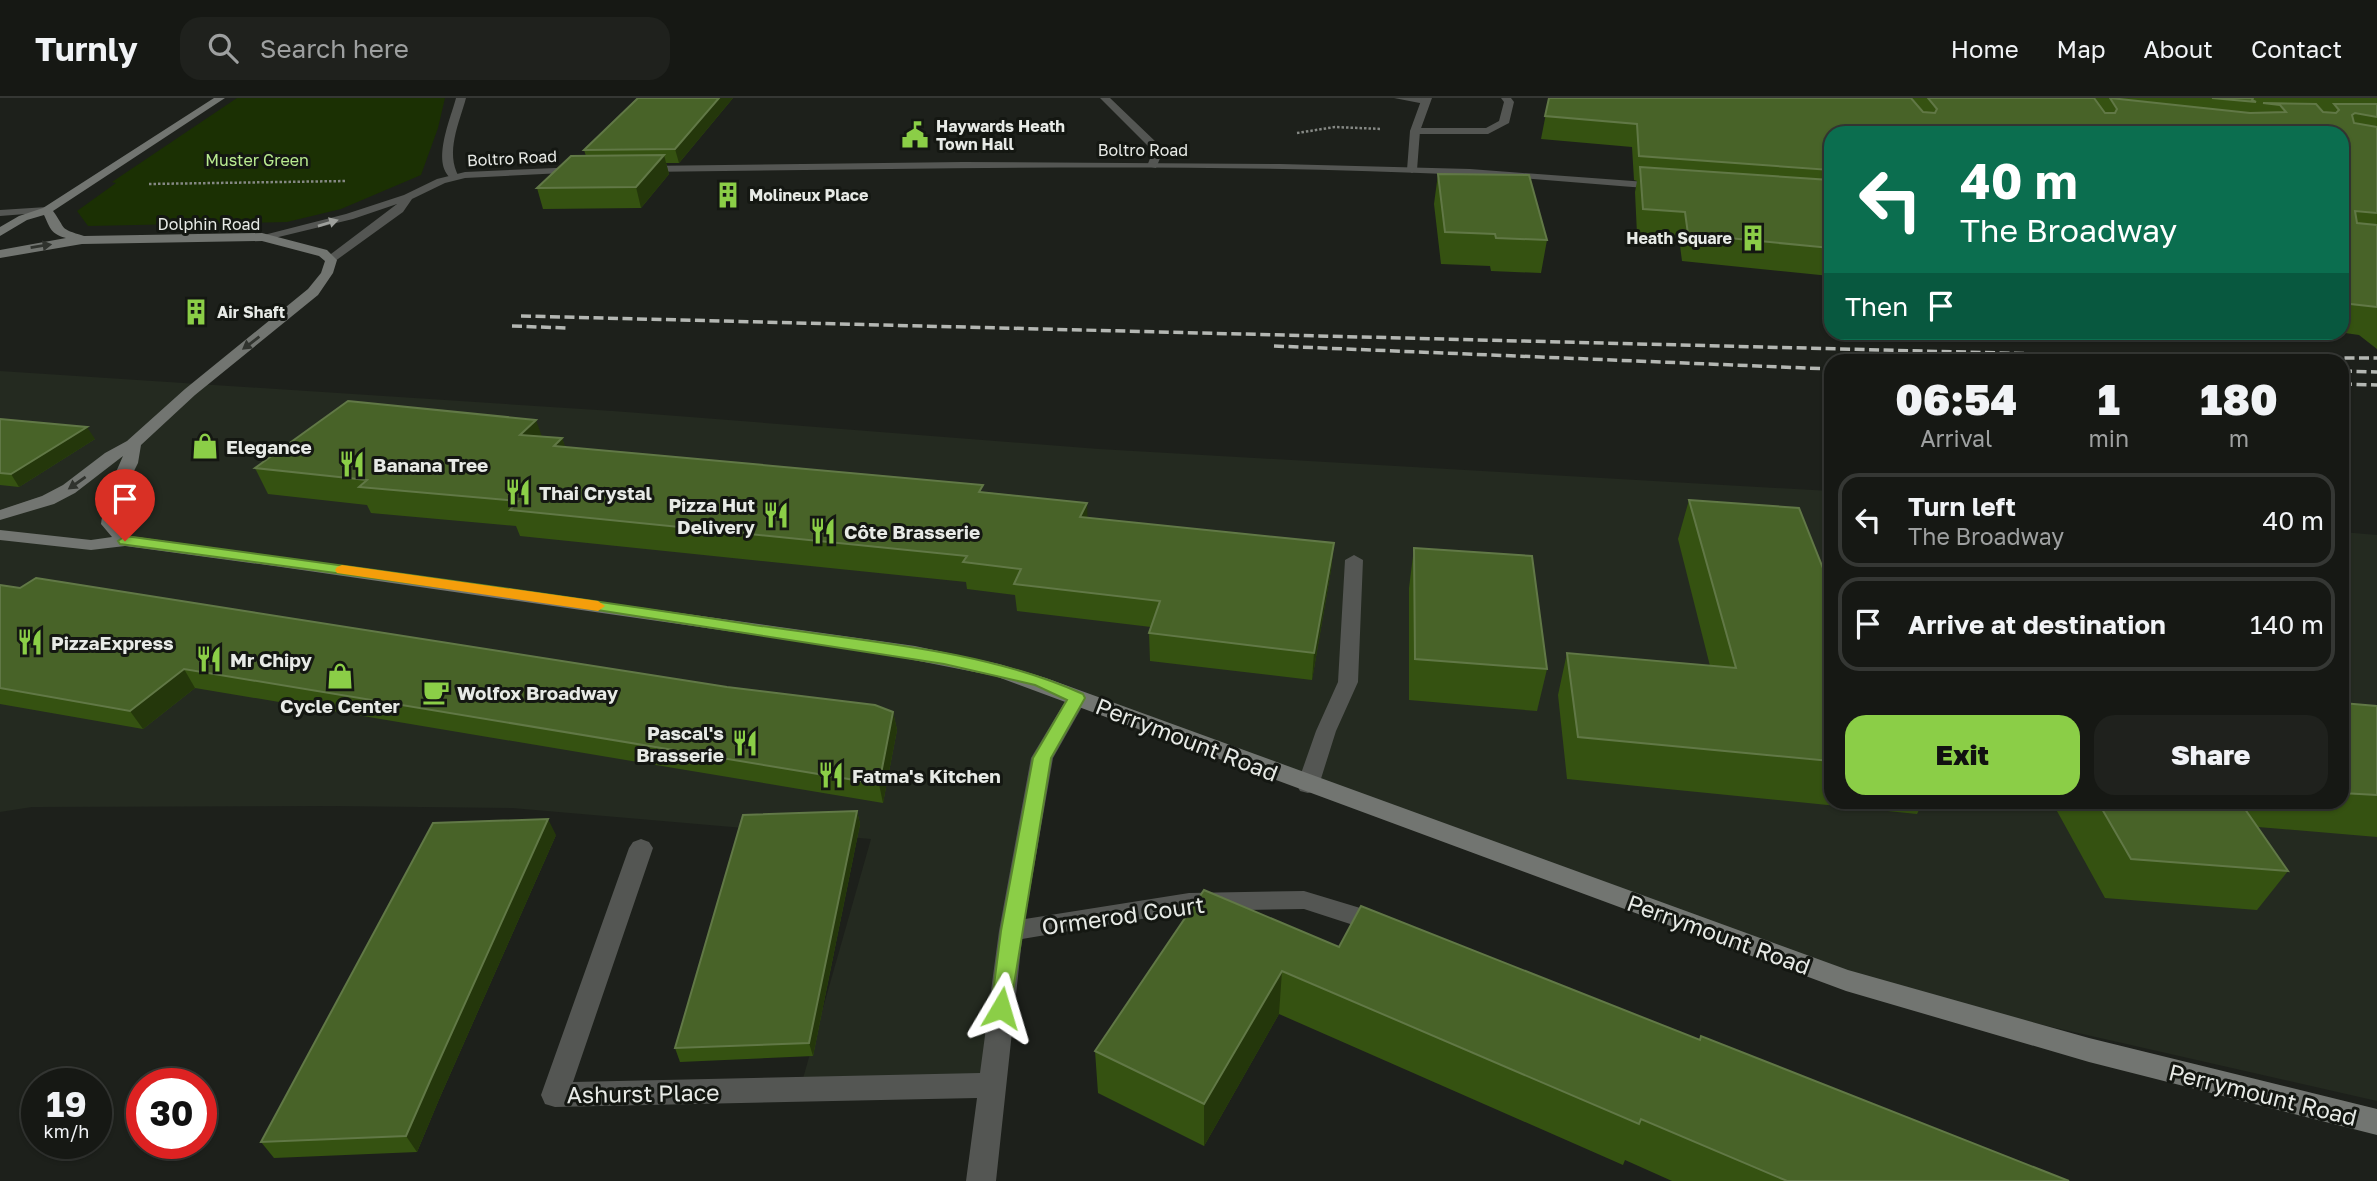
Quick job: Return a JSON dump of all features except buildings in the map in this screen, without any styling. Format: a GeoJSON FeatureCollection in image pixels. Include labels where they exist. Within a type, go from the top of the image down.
{"type":"FeatureCollection","features":[{"type":"Feature","properties":{"kind":"main road"},"geometry":{"type":"LineString","coordinates":[[0,232],[23,218],[47,210],[220,98]]}},
{"type":"Feature","properties":{"kind":"main road","name":"Dolphin Road"},"geometry":{"type":"LineString","coordinates":[[47,210],[52,217],[53,226],[61,233],[82,240]]}},
{"type":"Feature","properties":{"kind":"main road","name":"Dolphin Road"},"geometry":{"type":"LineString","coordinates":[[0,254],[82,240],[262,237],[323,253],[331,260]]}},
{"type":"Feature","properties":{"kind":"main road"},"geometry":{"type":"LineString","coordinates":[[0,515],[48,500],[69,489],[111,456],[133,444],[190,392],[313,292],[327,273],[331,260]]}},
{"type":"Feature","properties":{"kind":"main road"},"geometry":{"type":"LineString","coordinates":[[125,541],[110,524],[113,497],[130,463],[133,444]]}},
{"type":"Feature","properties":{"kind":"main road","name":"Perrymount Road"},"geometry":{"type":"LineString","coordinates":[[0,535],[91,545],[125,541],[514,593],[944,659],[1040,681],[1077,698],[1308,785],[1846,980],[2089,1050],[2377,1122]]}},
{"type":"Feature","properties":{"kind":"street"},"geometry":{"type":"LineString","coordinates":[[454,177],[448,170],[447,156],[461,98]]}},
{"type":"Feature","properties":{"kind":"street"},"geometry":{"type":"LineString","coordinates":[[1105,98],[1153,145],[1156,156],[1152,166]]}},
{"type":"Feature","properties":{"kind":"street"},"geometry":{"type":"LineString","coordinates":[[1399,98],[1426,99],[1415,131],[1412,170]]}},
{"type":"Feature","properties":{"kind":"street"},"geometry":{"type":"LineString","coordinates":[[1415,131],[1488,131],[1504,123],[1509,102],[1506,98]]}},
{"type":"Feature","properties":{"kind":"street","name":"Boltro Road"},"geometry":{"type":"LineString","coordinates":[[631,170],[963,165],[1412,170],[1667,187]]}},
{"type":"Feature","properties":{"kind":"street","name":"Boltro Road"},"geometry":{"type":"LineString","coordinates":[[262,237],[316,227],[408,197],[454,177],[507,171],[590,170]]}},
{"type":"Feature","properties":{"kind":"street"},"geometry":{"type":"LineString","coordinates":[[331,260],[399,210],[408,197]]}},
{"type":"Feature","properties":{"kind":"street"},"geometry":{"type":"LineString","coordinates":[[0,213],[47,210]]}},
{"type":"Feature","properties":{"kind":"street"},"geometry":{"type":"LineString","coordinates":[[1308,785],[1326,731],[1348,682],[1354,560]]}},
{"type":"Feature","properties":{"kind":"street"},"geometry":{"type":"LineString","coordinates":[[981,1181],[1011,931],[1042,758],[1077,698]]}},
{"type":"Feature","properties":{"kind":"street","name":"Ashurst Place"},"geometry":{"type":"LineString","coordinates":[[641,848],[555,1095],[992,1085]]}},
{"type":"Feature","properties":{"kind":"street","name":"Ormerod Court"},"geometry":{"type":"LineString","coordinates":[[1011,931],[1189,902],[1304,900],[1403,930]]}},
{"type":"Feature","properties":{"kind":"path"},"geometry":{"type":"LineString","coordinates":[[1359,128],[1391,129]]}},
{"type":"Feature","properties":{"kind":"path"},"geometry":{"type":"LineString","coordinates":[[86,185],[359,181]]}},
{"type":"Feature","properties":{"kind":"shaded area"},"geometry":{"type":"Polygon","coordinates":[[[0,371],[613,411],[1099,449],[1824,491],[1824,809],[2349,809],[2349,533],[2377,535],[2377,1101],[1846,980],[1077,698],[1042,758],[992,1085],[800,1089],[871,839],[512,808],[32,807],[0,812],[0,371]]]}},
{"type":"Feature","properties":{"kind":"green space","name":"Muster Green"},"geometry":{"type":"Polygon","coordinates":[[[237,98],[445,98],[438,128],[421,175],[341,209],[287,222],[88,226],[77,211],[116,183],[112,182],[237,98]]]}},
{"type":"Feature","properties":{"kind":"railway"},"geometry":{"type":"LineString","coordinates":[[521,316],[2042,354]]}},
{"type":"Feature","properties":{"kind":"railway"},"geometry":{"type":"LineString","coordinates":[[512,326],[567,328]]}},
{"type":"Feature","properties":{"kind":"railway"},"geometry":{"type":"LineString","coordinates":[[1274,346],[1824,369]]}},
{"type":"Feature","properties":{"kind":"railway"},"geometry":{"type":"LineString","coordinates":[[2349,358],[2377,358]]}},
{"type":"Feature","properties":{"kind":"railway"},"geometry":{"type":"LineString","coordinates":[[2349,371],[2377,372]]}},
{"type":"Feature","properties":{"kind":"railway"},"geometry":{"type":"LineString","coordinates":[[2349,384],[2377,385]]}},
{"type":"Feature","properties":{"kind":"slow traffic"},"geometry":{"type":"LineString","coordinates":[[342,570],[598,606]]}},
{"type":"Feature","properties":{"kind":"place","name":"Haywards Heath Town Hall"},"geometry":{"type":"Point","coordinates":[915,135]}},
{"type":"Feature","properties":{"kind":"place","name":"Molineux Place"},"geometry":{"type":"Point","coordinates":[728,195]}},
{"type":"Feature","properties":{"kind":"place","name":"Heath Square"},"geometry":{"type":"Point","coordinates":[1753,238]}},
{"type":"Feature","properties":{"kind":"place","name":"Air Shaft"},"geometry":{"type":"Point","coordinates":[196,312]}},
{"type":"Feature","properties":{"kind":"place","name":"Elegance"},"geometry":{"type":"Point","coordinates":[205,446]}},
{"type":"Feature","properties":{"kind":"place","name":"Banana Tree"},"geometry":{"type":"Point","coordinates":[352,464]}},
{"type":"Feature","properties":{"kind":"place","name":"Thai Crystal"},"geometry":{"type":"Point","coordinates":[518,492]}},
{"type":"Feature","properties":{"kind":"place","name":"Pizza Hut Delivery"},"geometry":{"type":"Point","coordinates":[776,515]}},
{"type":"Feature","properties":{"kind":"place","name":"Côte Brasserie"},"geometry":{"type":"Point","coordinates":[823,531]}},
{"type":"Feature","properties":{"kind":"place","name":"PizzaExpress"},"geometry":{"type":"Point","coordinates":[30,642]}},
{"type":"Feature","properties":{"kind":"place","name":"Mr Chipy"},"geometry":{"type":"Point","coordinates":[209,659]}},
{"type":"Feature","properties":{"kind":"place","name":"Cycle Center"},"geometry":{"type":"Point","coordinates":[340,676]}},
{"type":"Feature","properties":{"kind":"place","name":"Wolfox Broadway"},"geometry":{"type":"Point","coordinates":[436,692]}},
{"type":"Feature","properties":{"kind":"place","name":"Pascal's Brasserie"},"geometry":{"type":"Point","coordinates":[745,743]}},
{"type":"Feature","properties":{"kind":"place","name":"Fatma's Kitchen"},"geometry":{"type":"Point","coordinates":[831,775]}},
{"type":"Feature","properties":{"kind":"route"},"geometry":{"type":"LineString","coordinates":[[125,541],[514,593],[944,659],[1040,681],[1077,698],[1042,758],[1011,931],[1001,1008]]}}]}
